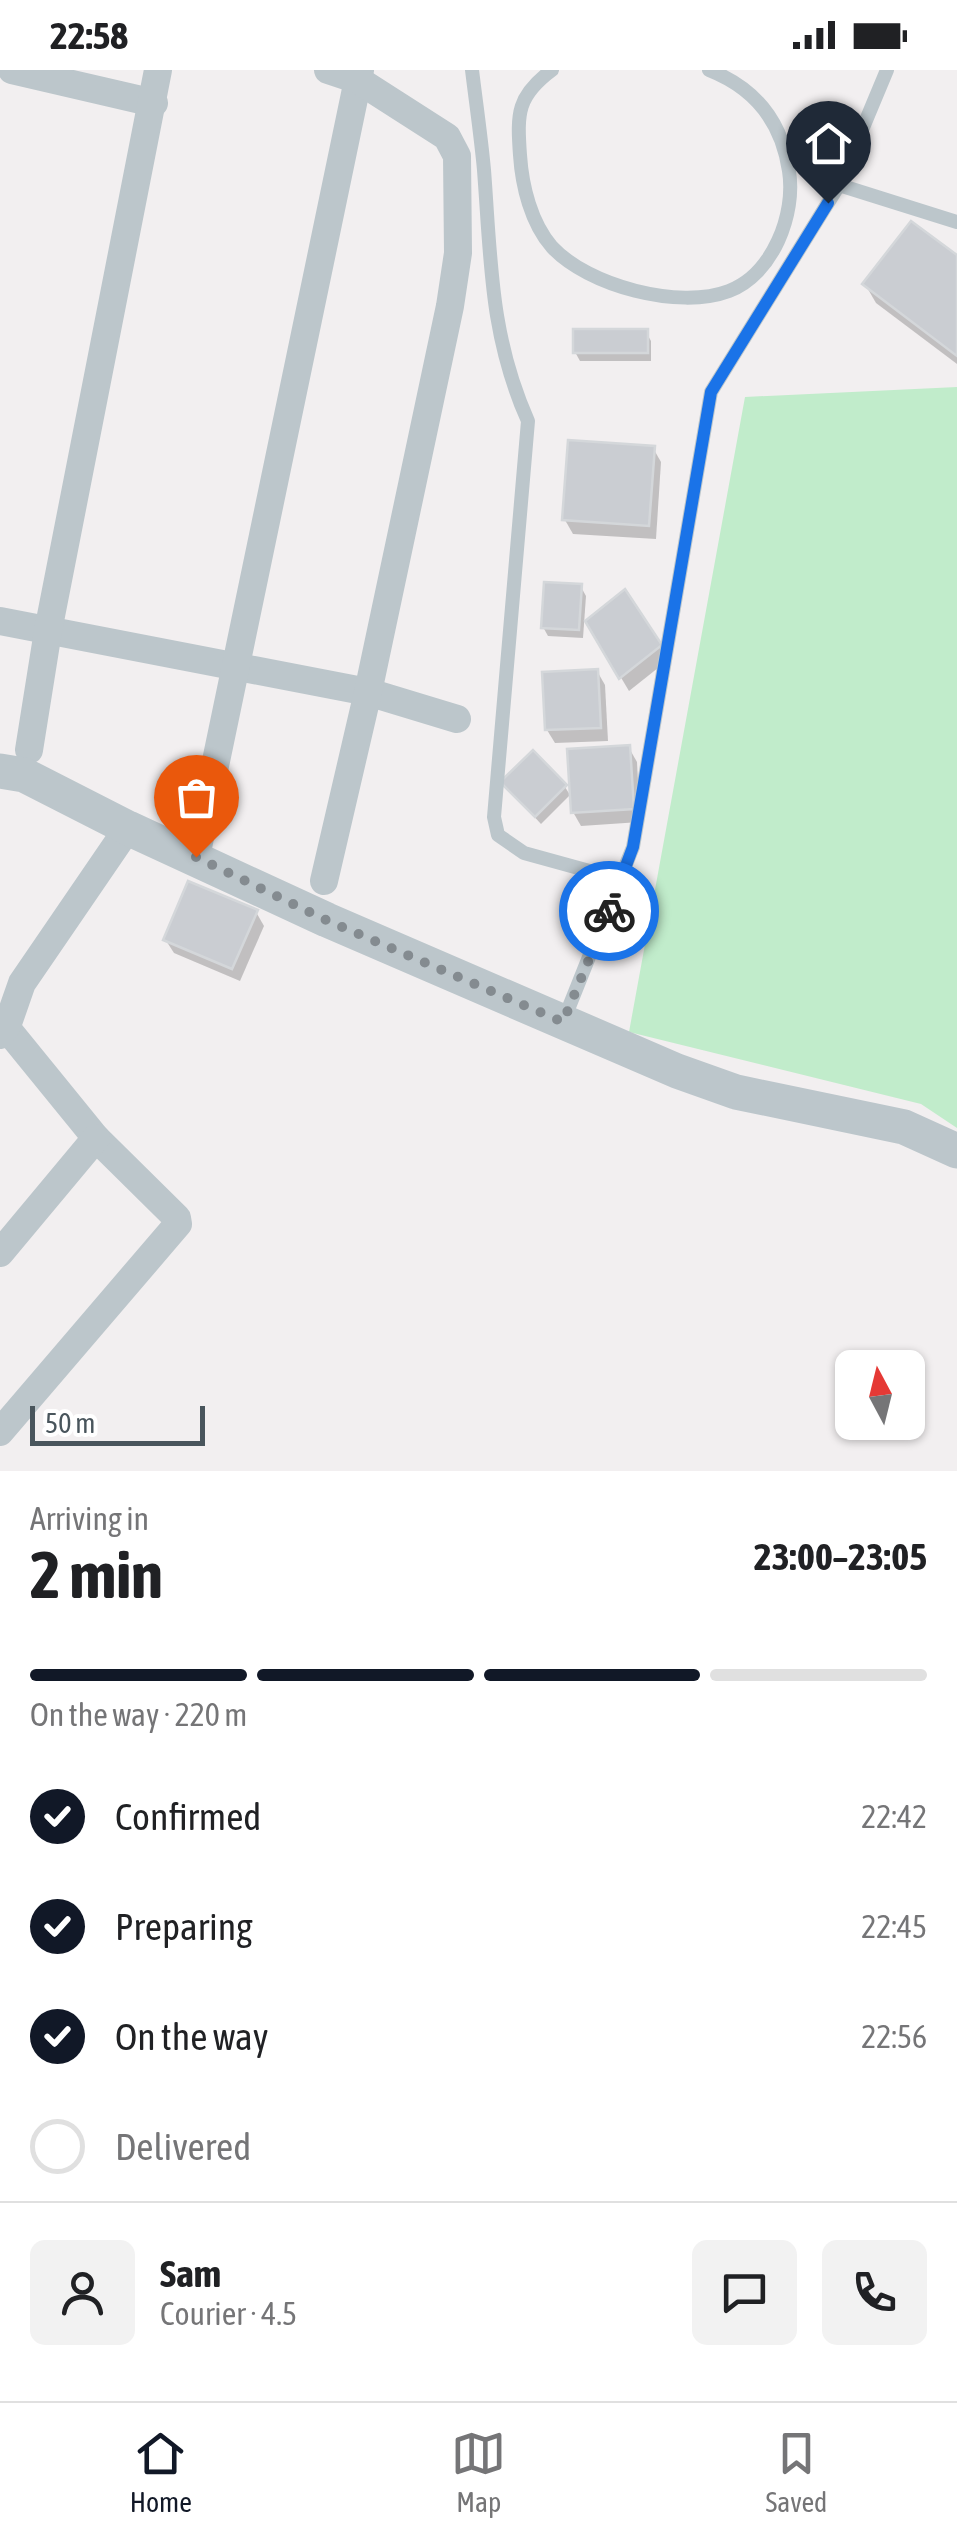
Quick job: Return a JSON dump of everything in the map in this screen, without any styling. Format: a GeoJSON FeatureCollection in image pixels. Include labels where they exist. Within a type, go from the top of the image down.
{"type":"FeatureCollection","features":[{"type":"Feature","properties":{"kind":"street"},"geometry":{"type":"LineString","coordinates":[[12,70],[154,103]]}},
{"type":"Feature","properties":{"kind":"street"},"geometry":{"type":"LineString","coordinates":[[158,70],[48,631],[14,761],[24,776],[326,920],[677,1071],[736,1092],[904,1127],[957,1151]]}},
{"type":"Feature","properties":{"kind":"street"},"geometry":{"type":"LineString","coordinates":[[324,881],[368,692],[458,253],[458,156],[447,138],[359,75],[328,70]]}},
{"type":"Feature","properties":{"kind":"street"},"geometry":{"type":"LineString","coordinates":[[196,857],[359,75]]}},
{"type":"Feature","properties":{"kind":"street"},"geometry":{"type":"LineString","coordinates":[[0,621],[368,692],[458,719]]}},
{"type":"Feature","properties":{"kind":"street"},"geometry":{"type":"LineString","coordinates":[[0,1432],[178,1224],[96,1138],[2,1027],[11,988],[128,828]]}},
{"type":"Feature","properties":{"kind":"street"},"geometry":{"type":"LineString","coordinates":[[0,1253],[96,1138]]}},
{"type":"Feature","properties":{"kind":"lane"},"geometry":{"type":"LineString","coordinates":[[472,70],[493,308],[507,372],[528,421],[494,817],[498,835],[524,853],[622,880]]}},
{"type":"Feature","properties":{"kind":"lane"},"geometry":{"type":"LineString","coordinates":[[552,70],[530,87],[518,114],[520,161],[531,212],[553,247],[591,275],[648,296],[701,297],[730,291],[754,276],[774,250],[792,190],[787,154],[758,99],[735,80],[709,70]]}},
{"type":"Feature","properties":{"kind":"lane"},"geometry":{"type":"LineString","coordinates":[[563,1022],[633,847],[711,392],[839,185],[887,70]]}},
{"type":"Feature","properties":{"kind":"lane"},"geometry":{"type":"LineString","coordinates":[[839,185],[957,222]]}},
{"type":"Feature","properties":{"kind":"lane"},"geometry":{"type":"LineString","coordinates":[[785,223],[801,218],[817,221]]}},
{"type":"Feature","properties":{"kind":"green space"},"geometry":{"type":"Polygon","coordinates":[[[957,387],[957,1128],[921,1104],[629,1032],[745,397],[957,387]]]}},
{"type":"Feature","properties":{"kind":"building"},"geometry":{"type":"Polygon","coordinates":[[[911,221],[957,255],[957,356],[862,284],[911,221]]]}},
{"type":"Feature","properties":{"kind":"building"},"geometry":{"type":"Polygon","coordinates":[[[573,329],[648,329],[648,353],[573,353],[573,329]]]}},
{"type":"Feature","properties":{"kind":"building"},"geometry":{"type":"Polygon","coordinates":[[[568,440],[655,446],[649,526],[562,520],[568,440]]]}},
{"type":"Feature","properties":{"kind":"building"},"geometry":{"type":"Polygon","coordinates":[[[544,582],[582,584],[579,630],[541,628],[544,582]]]}},
{"type":"Feature","properties":{"kind":"building"},"geometry":{"type":"Polygon","coordinates":[[[625,589],[662,645],[619,679],[585,621],[625,589]]]}},
{"type":"Feature","properties":{"kind":"building"},"geometry":{"type":"Polygon","coordinates":[[[598,669],[601,728],[545,730],[542,672],[598,669]]]}},
{"type":"Feature","properties":{"kind":"building"},"geometry":{"type":"Polygon","coordinates":[[[630,745],[634,809],[571,813],[567,749],[630,745]]]}},
{"type":"Feature","properties":{"kind":"building"},"geometry":{"type":"Polygon","coordinates":[[[533,750],[567,785],[535,817],[500,782],[533,750]]]}},
{"type":"Feature","properties":{"kind":"building"},"geometry":{"type":"Polygon","coordinates":[[[176,772],[208,786],[197,811],[165,796],[176,772]]]}},
{"type":"Feature","properties":{"kind":"building"},"geometry":{"type":"Polygon","coordinates":[[[188,881],[258,910],[232,969],[163,940],[188,881]]]}},
{"type":"Feature","properties":{"kind":"way so far"},"geometry":{"type":"LineString","coordinates":[[196,857],[326,920],[563,1022],[609,911]]}},
{"type":"Feature","properties":{"kind":"route"},"geometry":{"type":"LineString","coordinates":[[609,911],[633,847],[711,392],[828,203]]}}]}
